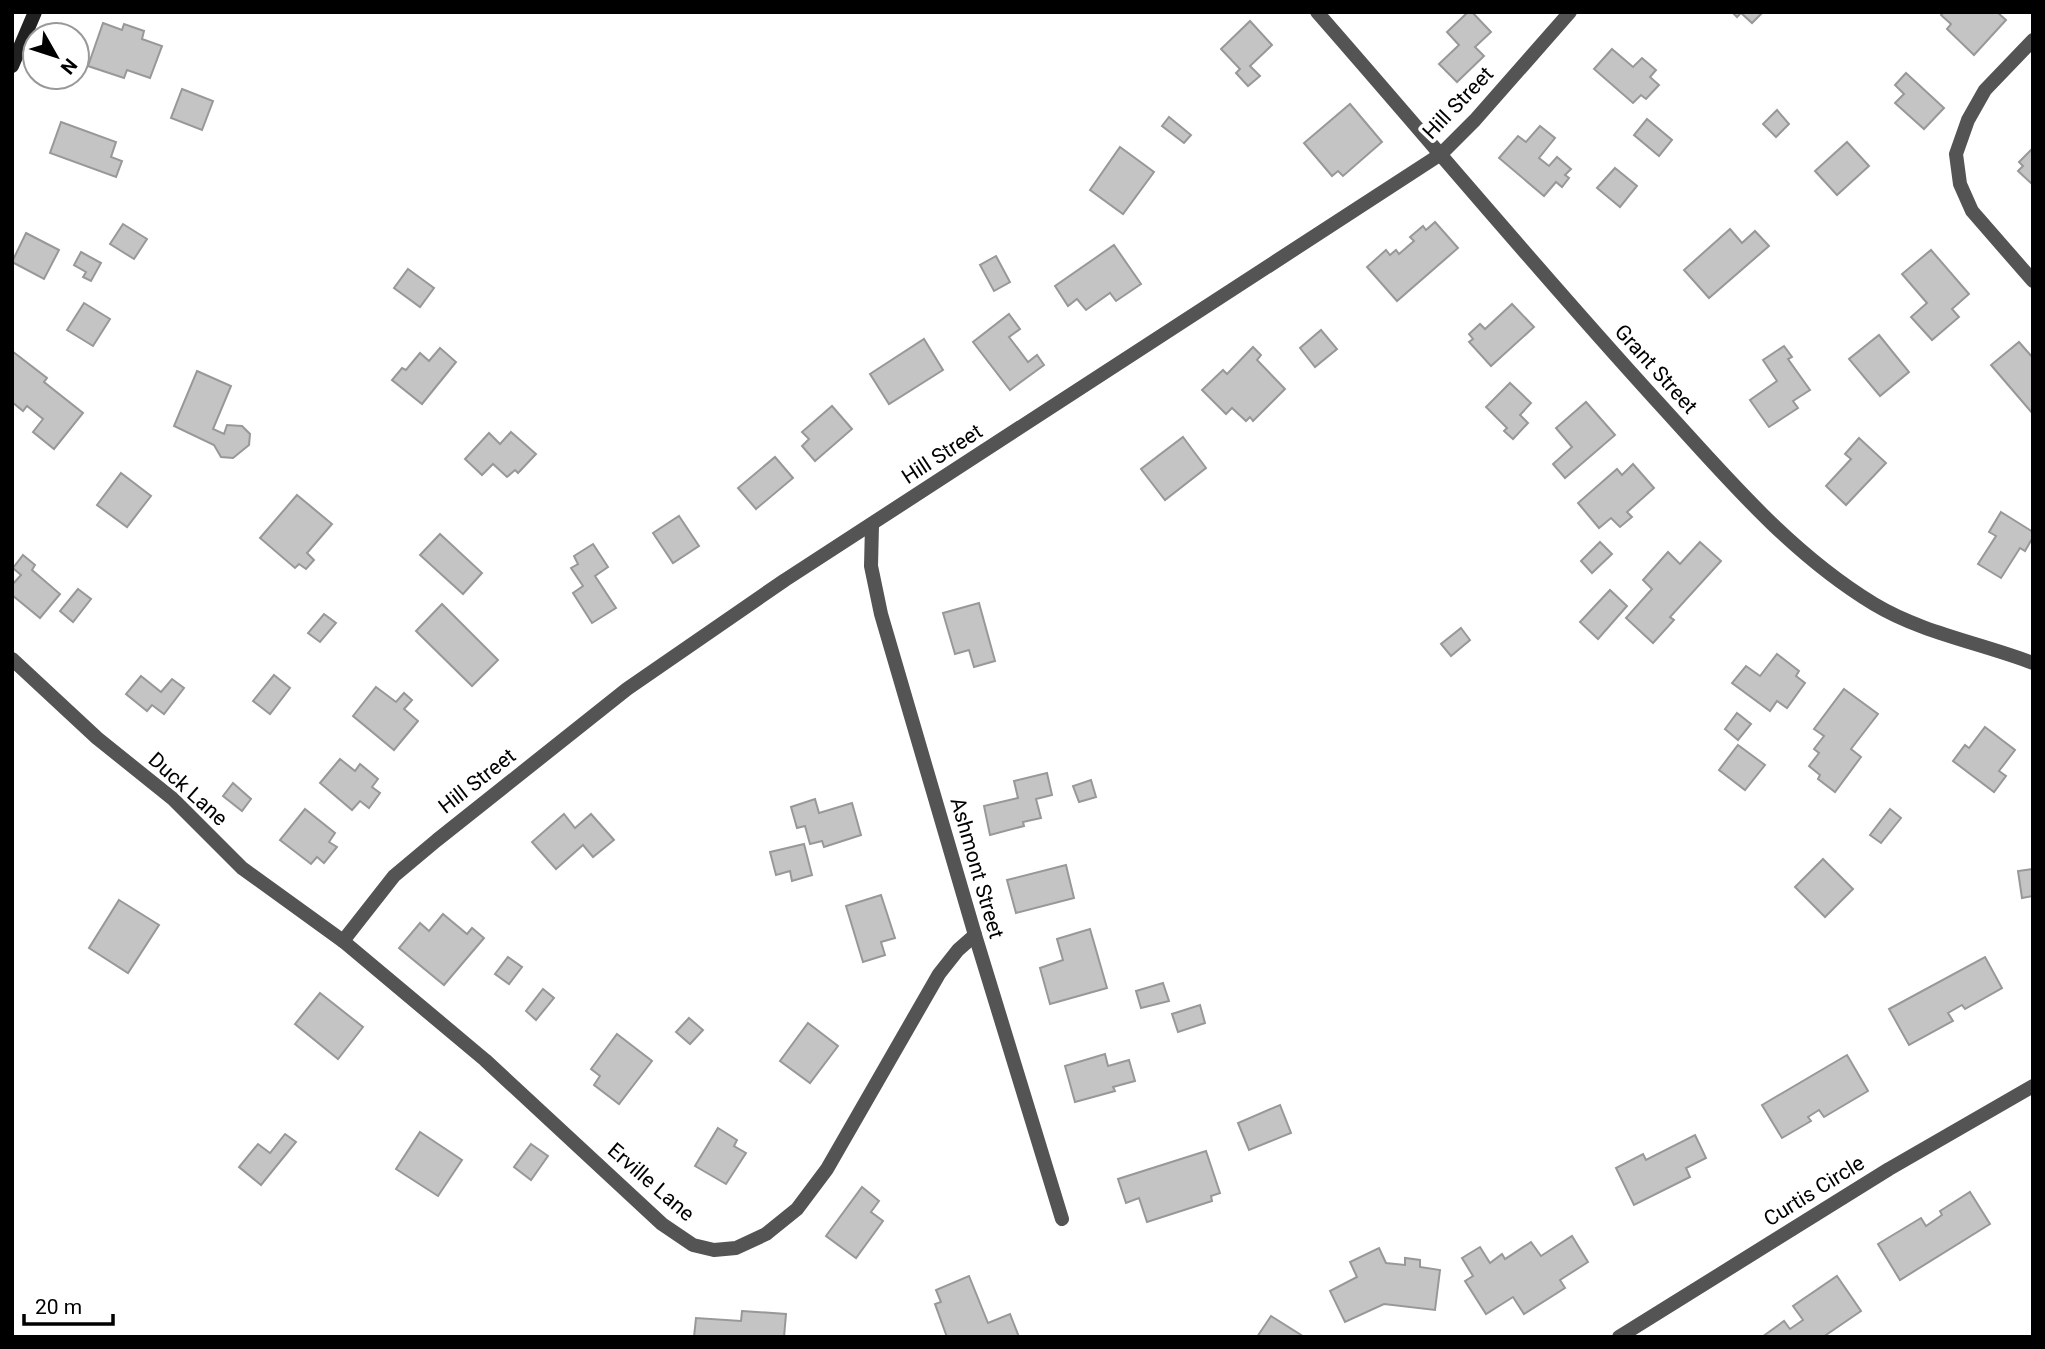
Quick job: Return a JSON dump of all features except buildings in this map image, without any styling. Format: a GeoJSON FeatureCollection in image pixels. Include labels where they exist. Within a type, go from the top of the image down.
{"type":"FeatureCollection","features":[{"type":"Feature","properties":{"kind":"main road"},"geometry":{"type":"LineString","coordinates":[[12,66],[35,12]]}},
{"type":"Feature","properties":{"kind":"street","name":"Grant Street"},"geometry":{"type":"LineString","coordinates":[[1317,12],[1605,344],[1754,507],[1803,551],[1876,605],[1953,637],[2033,663]]}},
{"type":"Feature","properties":{"kind":"street","name":"Hill Street"},"geometry":{"type":"LineString","coordinates":[[343,941],[394,876],[617,697],[785,580],[1441,154],[1475,120],[1570,12]]}},
{"type":"Feature","properties":{"kind":"street"},"geometry":{"type":"LineString","coordinates":[[2033,40],[1985,90],[1968,120],[1956,154],[1960,184],[1972,211],[2033,281]]}},
{"type":"Feature","properties":{"kind":"street","name":"Ashmont Street"},"geometry":{"type":"LineString","coordinates":[[872,525],[871,566],[881,614],[1062,1219]]}},
{"type":"Feature","properties":{"kind":"street","name":"Duck Lane"},"geometry":{"type":"LineString","coordinates":[[12,659],[97,738],[173,799],[242,868],[343,941]]}},
{"type":"Feature","properties":{"kind":"street","name":"Erville Lane"},"geometry":{"type":"LineString","coordinates":[[343,941],[485,1060],[663,1224],[693,1245],[713,1250],[736,1248],[766,1234],[797,1209],[827,1169],[939,974],[958,950],[975,935]]}},
{"type":"Feature","properties":{"kind":"street","name":"Curtis Circle"},"geometry":{"type":"LineString","coordinates":[[1619,1337],[1889,1170],[2033,1086]]}}]}
